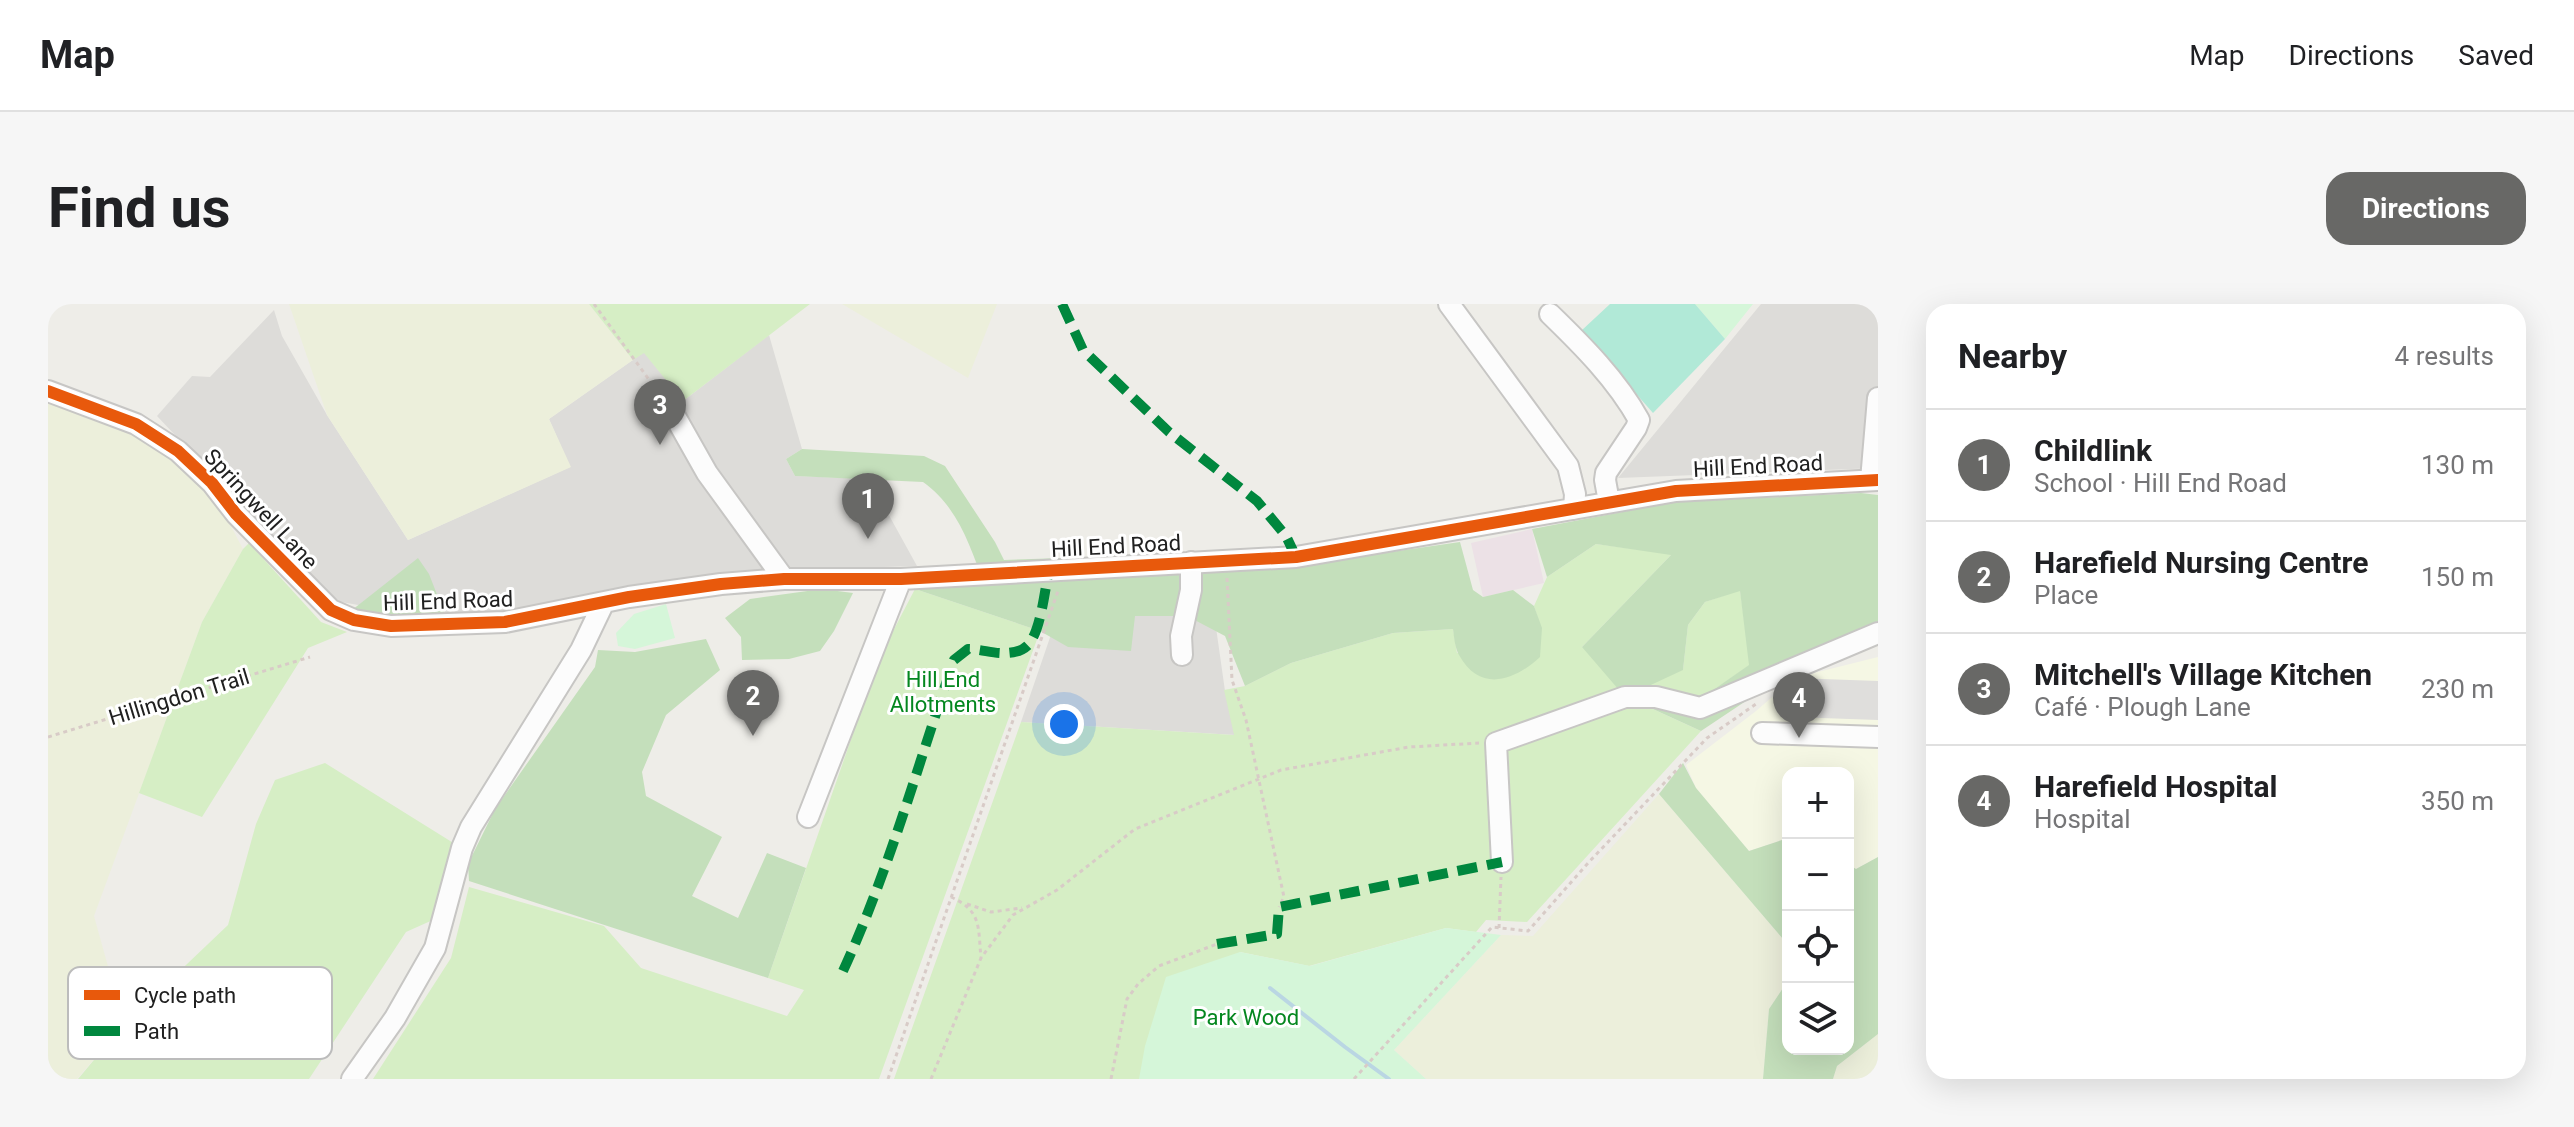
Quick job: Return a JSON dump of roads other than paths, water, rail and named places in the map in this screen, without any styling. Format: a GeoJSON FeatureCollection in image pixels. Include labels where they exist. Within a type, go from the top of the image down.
{"type":"FeatureCollection","features":[{"type":"Feature","properties":{"kind":"street"},"geometry":{"type":"LineString","coordinates":[[1449,304],[1568,466],[1575,494],[1574,509]]}},
{"type":"Feature","properties":{"kind":"street"},"geometry":{"type":"LineString","coordinates":[[1550,314],[1577,339],[1639,420],[1606,473],[1609,502]]}},
{"type":"Feature","properties":{"kind":"street","name":"Springwell Lane"},"geometry":{"type":"LineString","coordinates":[[48,391],[136,424],[178,451],[212,483],[236,514],[308,588],[331,610],[354,620]]}},
{"type":"Feature","properties":{"kind":"street"},"geometry":{"type":"LineString","coordinates":[[1874,480],[1878,398]]}},
{"type":"Feature","properties":{"kind":"street"},"geometry":{"type":"LineString","coordinates":[[672,411],[707,473],[784,579]]}},
{"type":"Feature","properties":{"kind":"street","name":"Hill End Road"},"geometry":{"type":"LineString","coordinates":[[354,620],[391,626],[505,622],[604,602],[721,584],[784,579],[901,579],[1296,557],[1676,491],[1874,480]]}},
{"type":"Feature","properties":{"kind":"street"},"geometry":{"type":"LineString","coordinates":[[1182,655],[1181,636],[1191,590],[1191,562]]}},
{"type":"Feature","properties":{"kind":"street"},"geometry":{"type":"LineString","coordinates":[[808,817],[901,579]]}},
{"type":"Feature","properties":{"kind":"street"},"geometry":{"type":"LineString","coordinates":[[352,1079],[395,1018],[435,948],[462,848],[471,827],[581,650],[604,602]]}},
{"type":"Feature","properties":{"kind":"street"},"geometry":{"type":"LineString","coordinates":[[1502,862],[1496,743],[1625,697],[1656,697],[1700,708],[1878,633]]}},
{"type":"Feature","properties":{"kind":"street"},"geometry":{"type":"LineString","coordinates":[[1762,733],[1878,737]]}},
{"type":"Feature","properties":{"kind":"waterway"},"geometry":{"type":"LineString","coordinates":[[1270,988],[1389,1079]]}},
{"type":"Feature","properties":{"kind":"place","name":"Mitchell's Village Kitchen"},"geometry":{"type":"Point","coordinates":[660,445]}},
{"type":"Feature","properties":{"kind":"place","name":"Childlink"},"geometry":{"type":"Point","coordinates":[868,539]}},
{"type":"Feature","properties":{"kind":"place","name":"Harefield Nursing Centre"},"geometry":{"type":"Point","coordinates":[753,736]}},
{"type":"Feature","properties":{"kind":"place","name":"Harefield Hospital"},"geometry":{"type":"Point","coordinates":[1799,738]}},
{"type":"Feature","properties":{"kind":"park label","name":"Hill End Allotments"},"geometry":{"type":"Point","coordinates":[943,692]}},
{"type":"Feature","properties":{"kind":"park label","name":"Park Wood"},"geometry":{"type":"Point","coordinates":[1246,1017]}}]}
